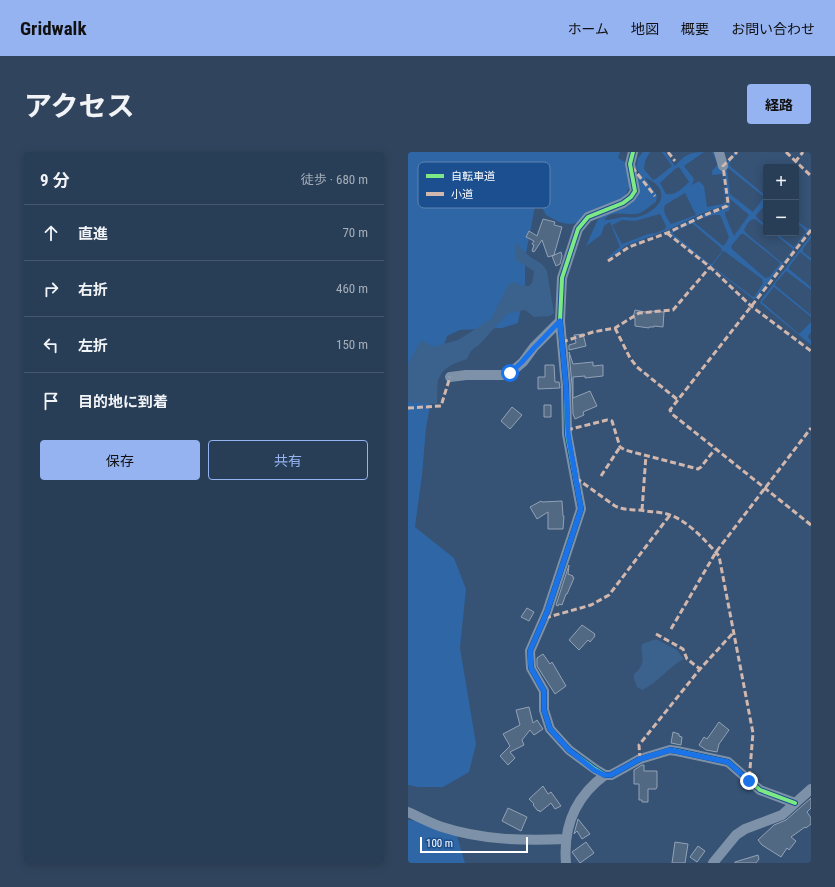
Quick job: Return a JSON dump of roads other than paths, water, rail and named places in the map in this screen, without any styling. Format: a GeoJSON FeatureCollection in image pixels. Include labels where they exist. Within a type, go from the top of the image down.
{"type":"FeatureCollection","features":[{"type":"Feature","properties":{"kind":"street"},"geometry":{"type":"LineString","coordinates":[[633,152],[630,164],[635,191],[631,197],[623,203],[588,217],[578,229],[562,278],[560,321],[566,386],[568,434],[581,509],[547,612],[530,651],[531,668],[544,691],[544,710],[550,729],[569,750],[594,770],[604,775],[611,775],[640,759],[670,750],[677,751],[728,762],[760,790],[795,804]]}},
{"type":"Feature","properties":{"kind":"street"},"geometry":{"type":"LineString","coordinates":[[719,152],[723,166]]}},
{"type":"Feature","properties":{"kind":"street"},"geometry":{"type":"LineString","coordinates":[[450,377],[466,375],[503,375],[510,373],[560,321]]}},
{"type":"Feature","properties":{"kind":"street"},"geometry":{"type":"LineString","coordinates":[[566,863],[564,848],[567,829],[577,804],[604,775]]}},
{"type":"Feature","properties":{"kind":"street"},"geometry":{"type":"LineString","coordinates":[[712,863],[736,835],[746,829],[782,815],[811,789]]}},
{"type":"Feature","properties":{"kind":"street"},"geometry":{"type":"LineString","coordinates":[[408,812],[440,827],[463,833],[506,839],[539,841],[566,839]]}}]}
